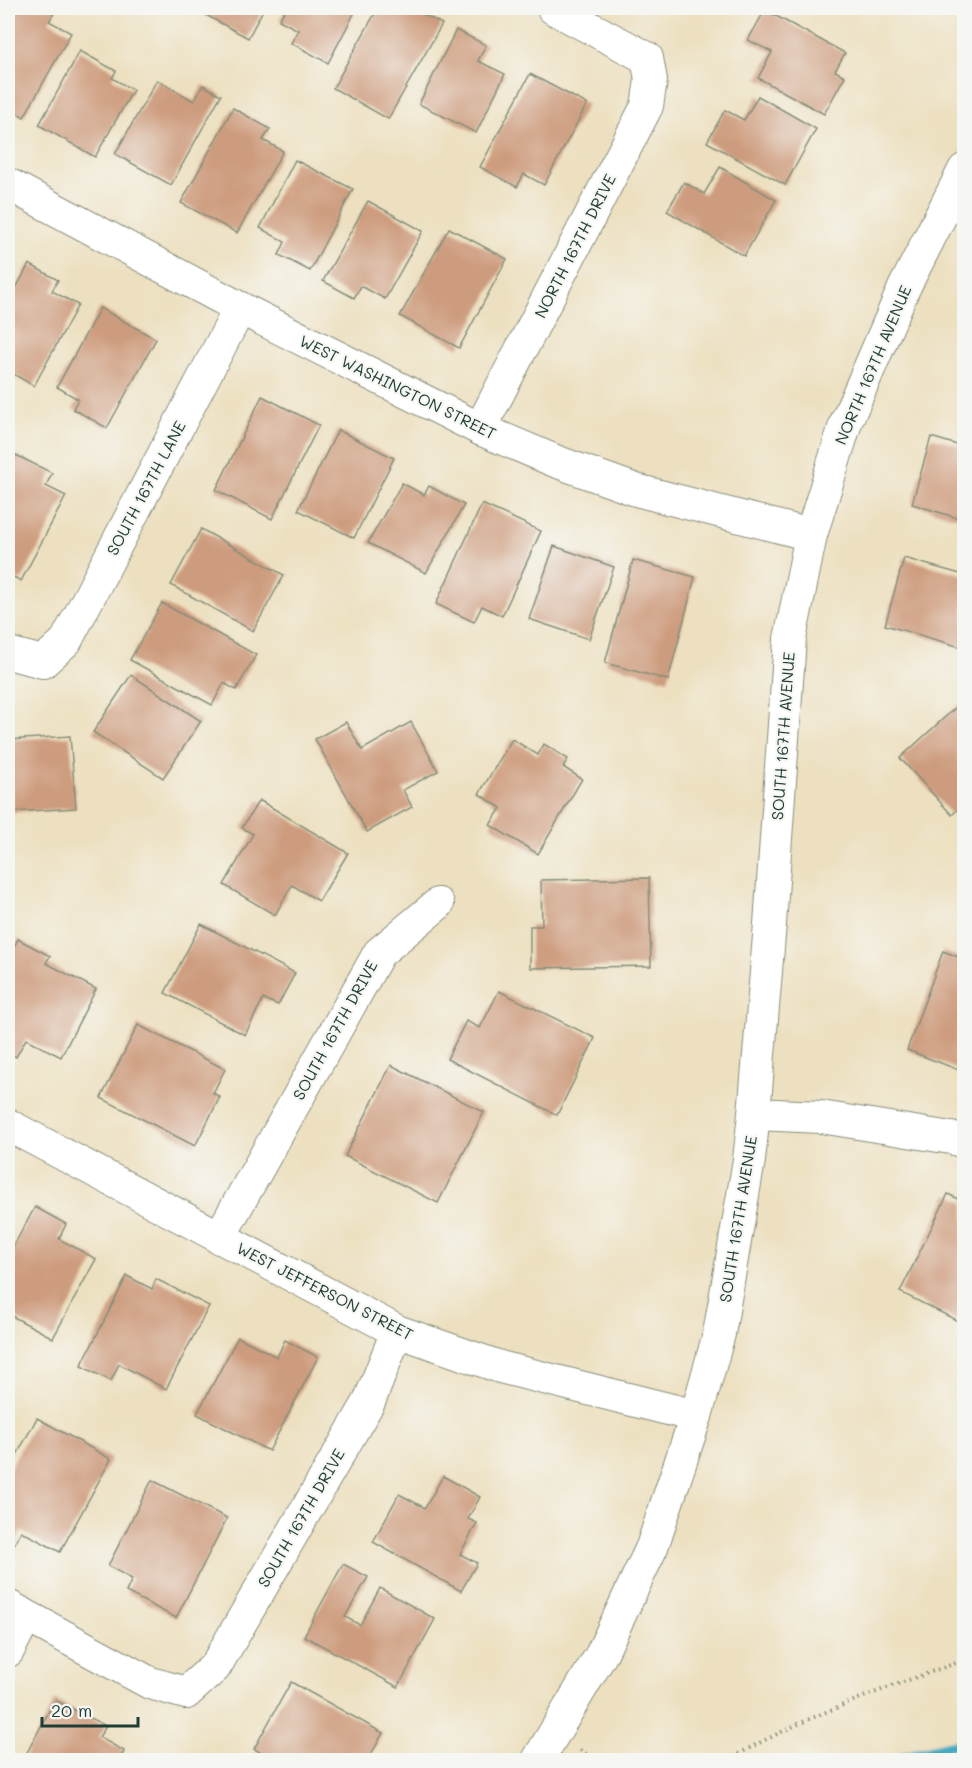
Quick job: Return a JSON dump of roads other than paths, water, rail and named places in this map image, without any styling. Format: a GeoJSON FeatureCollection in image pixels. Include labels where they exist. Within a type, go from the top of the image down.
{"type":"FeatureCollection","features":[{"type":"Feature","properties":{"kind":"street","name":"NORTH 167TH DRIVE"},"geometry":{"type":"LineString","coordinates":[[480,429],[647,106],[651,80],[647,58],[553,8]]}},
{"type":"Feature","properties":{"kind":"street","name":"NORTH 167TH AVENUE"},"geometry":{"type":"LineString","coordinates":[[790,639],[811,536],[846,422],[904,288],[964,170]]}},
{"type":"Feature","properties":{"kind":"street","name":"WEST WASHINGTON STREET"},"geometry":{"type":"LineString","coordinates":[[8,184],[240,308],[480,429],[555,461],[636,490],[811,536]]}},
{"type":"Feature","properties":{"kind":"street","name":"SOUTH 167TH LANE"},"geometry":{"type":"LineString","coordinates":[[8,653],[43,662],[66,640],[240,308]]}},
{"type":"Feature","properties":{"kind":"street","name":"SOUTH 167TH AVENUE"},"geometry":{"type":"LineString","coordinates":[[538,1761],[601,1654],[652,1547],[696,1416],[719,1334],[749,1160],[754,1114],[790,639]]}},
{"type":"Feature","properties":{"kind":"street","name":"SOUTH 167TH DRIVE"},"geometry":{"type":"LineString","coordinates":[[219,1238],[379,953],[438,903]]}},
{"type":"Feature","properties":{"kind":"street"},"geometry":{"type":"LineString","coordinates":[[754,1114],[821,1117],[964,1142]]}},
{"type":"Feature","properties":{"kind":"street","name":"WEST JEFFERSON STREET"},"geometry":{"type":"LineString","coordinates":[[8,1125],[397,1331],[500,1367],[696,1416]]}},
{"type":"Feature","properties":{"kind":"street","name":"SOUTH 167TH DRIVE"},"geometry":{"type":"LineString","coordinates":[[17,1611],[150,1683],[186,1693],[215,1667],[221,1657],[369,1402],[397,1331]]}},
{"type":"Feature","properties":{"kind":"street"},"geometry":{"type":"LineString","coordinates":[[8,1650],[17,1611]]}},
{"type":"Feature","properties":{"kind":"waterway"},"geometry":{"type":"LineString","coordinates":[[895,1760],[964,1742]]}}]}
